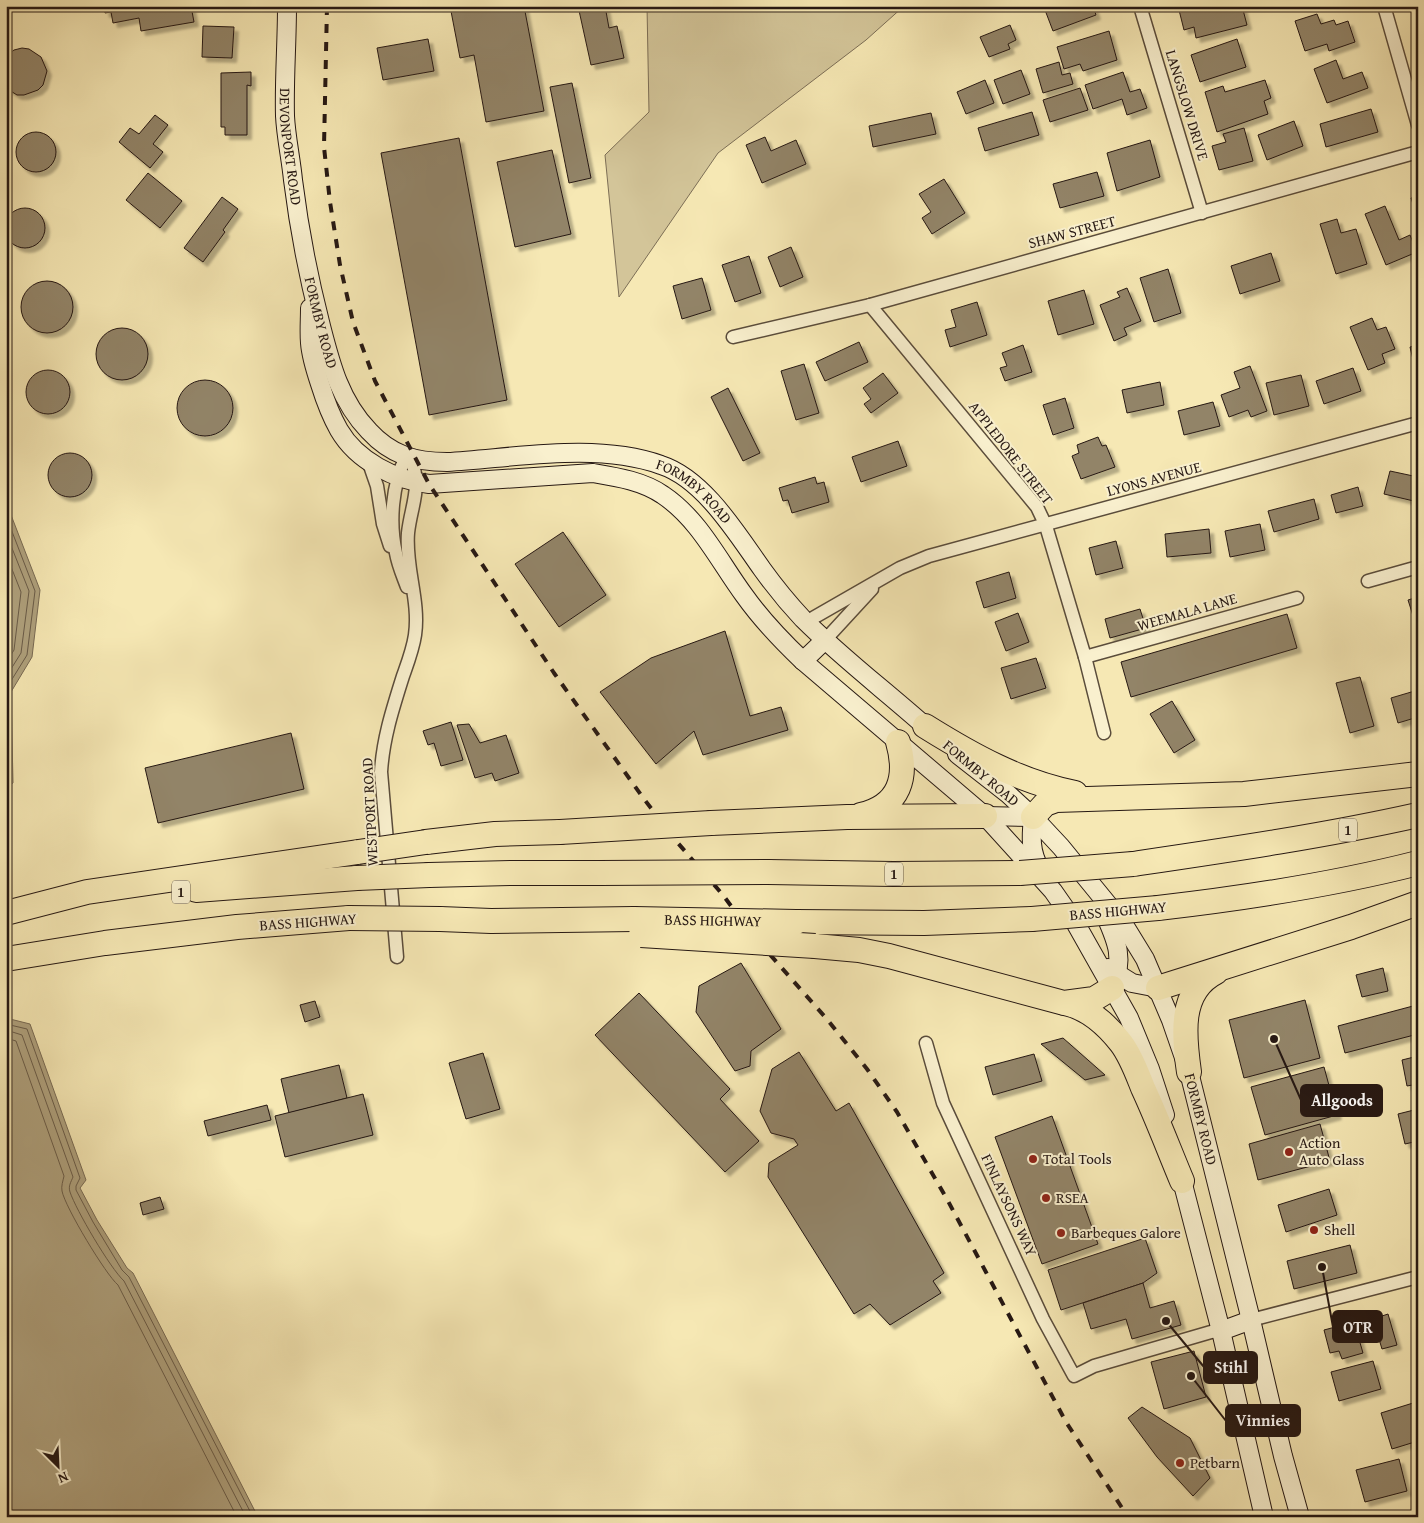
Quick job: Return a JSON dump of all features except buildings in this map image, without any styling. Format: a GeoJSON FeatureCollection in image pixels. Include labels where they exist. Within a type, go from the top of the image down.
{"type":"FeatureCollection","features":[{"type":"Feature","properties":{"kind":"highway"},"geometry":{"type":"LineString","coordinates":[[925,726],[980,759],[1019,778],[1073,793],[1116,797]]}},
{"type":"Feature","properties":{"kind":"highway"},"geometry":{"type":"LineString","coordinates":[[847,817],[871,812],[887,803],[894,794],[899,785],[903,769],[898,742]]}},
{"type":"Feature","properties":{"kind":"highway"},"geometry":{"type":"LineString","coordinates":[[1033,817],[1045,804],[1056,800],[1244,794],[1418,774]]}},
{"type":"Feature","properties":{"kind":"highway","name":"1"},"geometry":{"type":"LineString","coordinates":[[6,913],[197,890],[357,878],[429,875],[1020,872],[1132,864],[1288,841],[1418,815]]}},
{"type":"Feature","properties":{"kind":"highway"},"geometry":{"type":"LineString","coordinates":[[6,913],[87,892],[426,842],[495,834],[847,817],[985,816]]}},
{"type":"Feature","properties":{"kind":"highway","name":"BASS HIGHWAY"},"geometry":{"type":"LineString","coordinates":[[6,959],[115,942],[237,927],[348,918],[440,919],[638,927],[796,922],[924,923],[1032,919],[1220,901],[1296,889],[1418,863]]}},
{"type":"Feature","properties":{"kind":"highway"},"geometry":{"type":"LineString","coordinates":[[1158,988],[1418,903]]}},
{"type":"Feature","properties":{"kind":"highway"},"geometry":{"type":"LineString","coordinates":[[638,927],[859,950],[889,956],[1082,1007],[1111,1032],[1122,1045],[1148,1097],[1182,1181]]}},
{"type":"Feature","properties":{"kind":"highway"},"geometry":{"type":"LineString","coordinates":[[1189,1072],[1185,1024],[1192,997],[1202,980],[1229,966]]}},
{"type":"Feature","properties":{"kind":"highway"},"geometry":{"type":"LineString","coordinates":[[1064,1003],[1094,999],[1115,981]]}},
{"type":"Feature","properties":{"kind":"main road","name":"DEVONPORT ROAD"},"geometry":{"type":"LineString","coordinates":[[287,6],[285,118],[301,238],[311,285]]}},
{"type":"Feature","properties":{"kind":"main road","name":"FORMBY ROAD"},"geometry":{"type":"LineString","coordinates":[[311,285],[333,373],[356,416],[379,441],[408,458],[426,462],[580,453],[602,454],[648,461],[674,470],[698,489],[725,517],[782,596],[806,622],[958,755],[1008,794],[1033,817],[1092,885],[1126,928],[1145,960],[1171,1020],[1189,1072],[1283,1456],[1300,1517]]}},
{"type":"Feature","properties":{"kind":"main road","name":"FORMBY ROAD"},"geometry":{"type":"LineString","coordinates":[[311,285],[310,344],[320,383],[340,432],[368,460],[387,472],[417,483],[446,484],[593,474],[631,481],[662,494],[694,523],[745,597],[779,637],[803,661],[985,816],[1053,891],[1076,924],[1096,959],[1115,981],[1150,1069],[1164,1112],[1221,1332],[1264,1517]]}},
{"type":"Feature","properties":{"kind":"main road"},"geometry":{"type":"LineString","coordinates":[[662,494],[674,470]]}},
{"type":"Feature","properties":{"kind":"main road"},"geometry":{"type":"LineString","coordinates":[[779,637],[806,622]]}},
{"type":"Feature","properties":{"kind":"main road"},"geometry":{"type":"LineString","coordinates":[[803,661],[826,639]]}},
{"type":"Feature","properties":{"kind":"main road"},"geometry":{"type":"LineString","coordinates":[[985,816],[1033,817],[1032,850],[1053,891]]}},
{"type":"Feature","properties":{"kind":"main road"},"geometry":{"type":"LineString","coordinates":[[1092,885],[1117,944],[1120,958],[1115,981],[1158,988]]}},
{"type":"Feature","properties":{"kind":"main road"},"geometry":{"type":"LineString","coordinates":[[1221,1332],[1251,1320]]}},
{"type":"Feature","properties":{"kind":"street","name":"LANGSLOW DRIVE"},"geometry":{"type":"LineString","coordinates":[[1140,6],[1202,213]]}},
{"type":"Feature","properties":{"kind":"street"},"geometry":{"type":"LineString","coordinates":[[1384,6],[1418,124]]}},
{"type":"Feature","properties":{"kind":"street","name":"SHAW STREET"},"geometry":{"type":"LineString","coordinates":[[733,337],[870,305],[1418,152]]}},
{"type":"Feature","properties":{"kind":"street","name":"APPLEDORE STREET"},"geometry":{"type":"LineString","coordinates":[[870,305],[1036,507],[1046,526],[1085,657],[1104,733]]}},
{"type":"Feature","properties":{"kind":"street","name":"LYONS AVENUE"},"geometry":{"type":"LineString","coordinates":[[806,622],[900,568],[929,556],[1046,526],[1418,422]]}},
{"type":"Feature","properties":{"kind":"street"},"geometry":{"type":"LineString","coordinates":[[408,458],[415,469],[417,483]]}},
{"type":"Feature","properties":{"kind":"street","name":"WESTPORT ROAD"},"geometry":{"type":"LineString","coordinates":[[399,567],[393,532],[394,512],[398,476],[408,458]]}},
{"type":"Feature","properties":{"kind":"street","name":"WESTPORT ROAD"},"geometry":{"type":"LineString","coordinates":[[368,460],[377,486],[386,537],[415,610]]}},
{"type":"Feature","properties":{"kind":"street","name":"WESTPORT ROAD"},"geometry":{"type":"LineString","coordinates":[[397,957],[381,772],[383,747],[388,724],[413,645],[416,621],[409,567],[408,541],[417,483]]}},
{"type":"Feature","properties":{"kind":"street"},"geometry":{"type":"LineString","coordinates":[[1368,581],[1418,566]]}},
{"type":"Feature","properties":{"kind":"street","name":"LYONS AVENUE"},"geometry":{"type":"LineString","coordinates":[[826,639],[872,588],[900,568]]}},
{"type":"Feature","properties":{"kind":"street","name":"WEEMALA LANE"},"geometry":{"type":"LineString","coordinates":[[1085,657],[1297,598]]}},
{"type":"Feature","properties":{"kind":"street","name":"FINLAYSONS WAY"},"geometry":{"type":"LineString","coordinates":[[926,1043],[944,1103],[1043,1319],[1074,1376],[1103,1364],[1211,1332],[1221,1332]]}},
{"type":"Feature","properties":{"kind":"street"},"geometry":{"type":"LineString","coordinates":[[1251,1320],[1418,1277]]}},
{"type":"Feature","properties":{"kind":"shaded area"},"geometry":{"type":"Polygon","coordinates":[[[647,6],[904,6],[866,40],[718,153],[619,297],[605,155],[649,112],[647,6]]]}},
{"type":"Feature","properties":{"kind":"water"},"geometry":{"type":"Polygon","coordinates":[[[6,502],[40,590],[32,657],[11,692],[13,783],[6,790],[6,502]]]}},
{"type":"Feature","properties":{"kind":"water"},"geometry":{"type":"Polygon","coordinates":[[[6,1018],[30,1024],[86,1180],[80,1188],[97,1220],[127,1268],[133,1273],[258,1517],[6,1517],[6,1018]]]}},
{"type":"Feature","properties":{"kind":"railway"},"geometry":{"type":"LineString","coordinates":[[327,6],[324,147],[340,265],[353,322],[375,381],[429,484],[554,673],[644,799],[677,842],[723,895],[751,933],[826,1018],[867,1069],[897,1112],[948,1201],[1066,1422],[1128,1517]]}},
{"type":"Feature","properties":{"kind":"place","name":"Allgoods"},"geometry":{"type":"Point","coordinates":[1274,1039]}},
{"type":"Feature","properties":{"kind":"place","name":"Action Auto Glass"},"geometry":{"type":"Point","coordinates":[1289,1152]}},
{"type":"Feature","properties":{"kind":"place","name":"Total Tools"},"geometry":{"type":"Point","coordinates":[1033,1159]}},
{"type":"Feature","properties":{"kind":"place","name":"RSEA"},"geometry":{"type":"Point","coordinates":[1046,1198]}},
{"type":"Feature","properties":{"kind":"place","name":"Shell"},"geometry":{"type":"Point","coordinates":[1314,1230]}},
{"type":"Feature","properties":{"kind":"place","name":"Barbeques Galore"},"geometry":{"type":"Point","coordinates":[1061,1233]}},
{"type":"Feature","properties":{"kind":"place","name":"OTR"},"geometry":{"type":"Point","coordinates":[1322,1267]}},
{"type":"Feature","properties":{"kind":"place","name":"Stihl"},"geometry":{"type":"Point","coordinates":[1166,1321]}},
{"type":"Feature","properties":{"kind":"place","name":"Vinnies"},"geometry":{"type":"Point","coordinates":[1191,1376]}},
{"type":"Feature","properties":{"kind":"place","name":"Petbarn"},"geometry":{"type":"Point","coordinates":[1180,1463]}}]}
